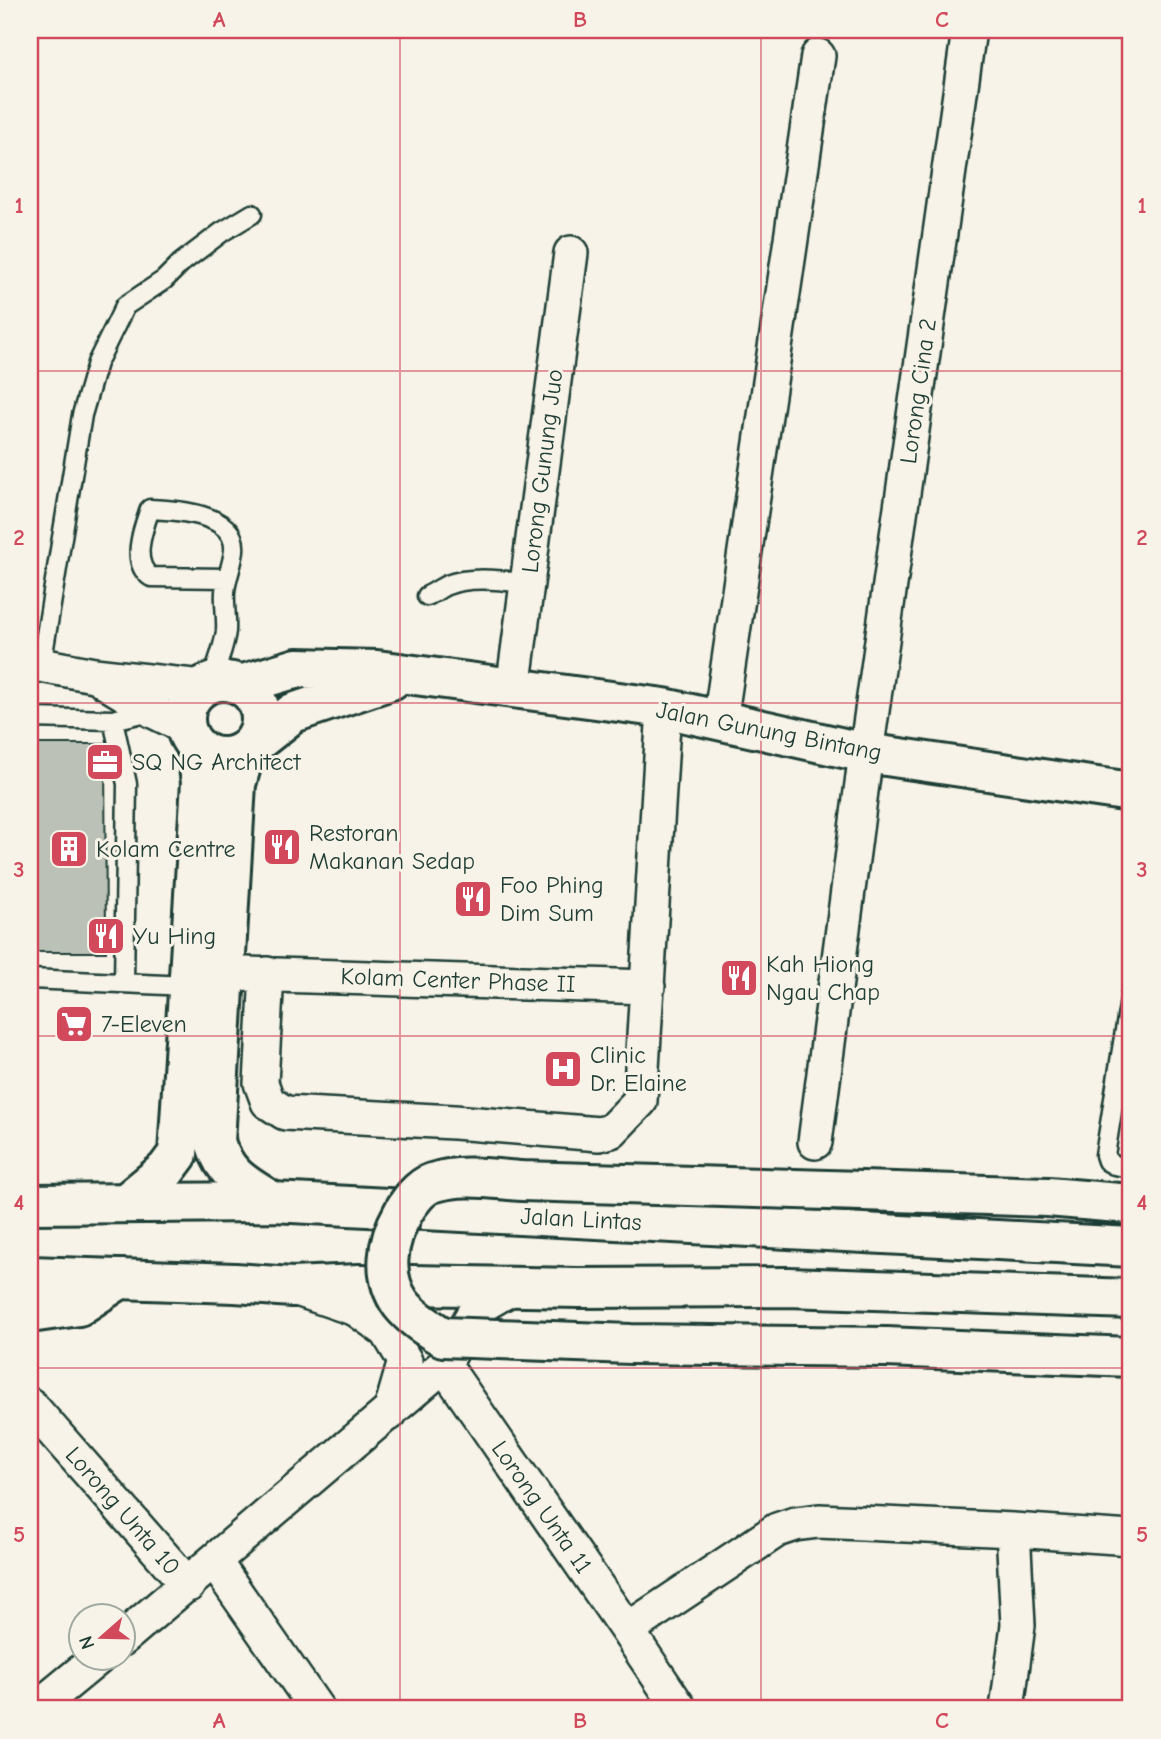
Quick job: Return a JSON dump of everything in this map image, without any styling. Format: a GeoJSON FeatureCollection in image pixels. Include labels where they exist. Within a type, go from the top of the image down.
{"type":"FeatureCollection","features":[{"type":"Feature","properties":{"kind":"main road","name":"Jalan Gunung Bintang"},"geometry":{"type":"LineString","coordinates":[[218,685],[297,668],[377,670],[664,709],[866,752],[1131,792]]}},
{"type":"Feature","properties":{"kind":"main road","name":"Jalan Gunung Bintang"},"geometry":{"type":"LineString","coordinates":[[249,748],[293,713],[407,676]]}},
{"type":"Feature","properties":{"kind":"main road"},"geometry":{"type":"LineString","coordinates":[[126,1203],[166,1170],[178,1154],[201,782],[178,728],[188,704],[218,685],[256,700],[261,710],[261,722],[236,784],[215,1142],[220,1160],[240,1182],[273,1202]]}},
{"type":"Feature","properties":{"kind":"main road"},"geometry":{"type":"LineString","coordinates":[[178,728],[205,753],[215,757],[236,756],[249,748]]}},
{"type":"Feature","properties":{"kind":"main road"},"geometry":{"type":"LineString","coordinates":[[1131,1204],[1048,1197],[522,1181],[470,1177],[430,1183],[408,1203],[397,1223],[389,1247],[388,1271],[400,1303],[421,1323],[443,1337],[631,1344],[886,1347],[1131,1357]]}},
{"type":"Feature","properties":{"kind":"main road","name":"Jalan Lintas"},"geometry":{"type":"LineString","coordinates":[[30,1204],[273,1202],[1131,1247]]}},
{"type":"Feature","properties":{"kind":"main road"},"geometry":{"type":"LineString","coordinates":[[30,1276],[292,1287],[359,1284],[578,1289],[788,1287],[1131,1298]]}},
{"type":"Feature","properties":{"kind":"main road"},"geometry":{"type":"LineString","coordinates":[[30,1313],[79,1306],[120,1279]]}},
{"type":"Feature","properties":{"kind":"street","name":"Lorong Cina 2"},"geometry":{"type":"LineString","coordinates":[[816,1142],[866,752],[969,30]]}},
{"type":"Feature","properties":{"kind":"street"},"geometry":{"type":"LineString","coordinates":[[720,721],[818,56]]}},
{"type":"Feature","properties":{"kind":"street","name":"Lorong Gunung Juo"},"geometry":{"type":"LineString","coordinates":[[513,689],[570,253]]}},
{"type":"Feature","properties":{"kind":"street"},"geometry":{"type":"LineString","coordinates":[[35,664],[94,675],[218,685]]}},
{"type":"Feature","properties":{"kind":"street"},"geometry":{"type":"LineString","coordinates":[[94,675],[178,728]]}},
{"type":"Feature","properties":{"kind":"street"},"geometry":{"type":"LineString","coordinates":[[267,974],[261,1083],[268,1102],[285,1114],[454,1122],[598,1134],[611,1131],[640,1101],[664,709]]}},
{"type":"Feature","properties":{"kind":"street","name":"Kolam Center Phase II"},"geometry":{"type":"LineString","coordinates":[[225,973],[648,987]]}},
{"type":"Feature","properties":{"kind":"street"},"geometry":{"type":"LineString","coordinates":[[136,1628],[444,1365],[474,1313],[515,1286]]}},
{"type":"Feature","properties":{"kind":"street"},"geometry":{"type":"LineString","coordinates":[[292,1287],[356,1309],[387,1331],[405,1361],[390,1413]]}},
{"type":"Feature","properties":{"kind":"street","name":"Lorong Unta 11"},"geometry":{"type":"LineString","coordinates":[[444,1365],[680,1709]]}},
{"type":"Feature","properties":{"kind":"street","name":"Lorong Unta 10"},"geometry":{"type":"LineString","coordinates":[[30,1405],[188,1585]]}},
{"type":"Feature","properties":{"kind":"street"},"geometry":{"type":"LineString","coordinates":[[627,1630],[777,1530],[795,1524],[818,1521],[1131,1538]]}},
{"type":"Feature","properties":{"kind":"street"},"geometry":{"type":"LineString","coordinates":[[1007,1709],[1018,1625],[1013,1530]]}},
{"type":"Feature","properties":{"kind":"street"},"geometry":{"type":"LineString","coordinates":[[214,1561],[317,1709]]}},
{"type":"Feature","properties":{"kind":"street"},"geometry":{"type":"LineString","coordinates":[[36,1709],[81,1672]]}},
{"type":"Feature","properties":{"kind":"lane"},"geometry":{"type":"LineString","coordinates":[[35,664],[82,415],[97,363],[125,306],[164,280],[181,263],[222,232],[252,214]]}},
{"type":"Feature","properties":{"kind":"lane"},"geometry":{"type":"LineString","coordinates":[[218,685],[226,632],[227,578],[234,550],[233,537],[200,513],[150,509],[142,532],[139,561],[144,572],[151,577],[227,578]]}},
{"type":"Feature","properties":{"kind":"lane"},"geometry":{"type":"LineString","coordinates":[[427,596],[447,585],[466,581],[527,584]]}},
{"type":"Feature","properties":{"kind":"lane"},"geometry":{"type":"LineString","coordinates":[[30,718],[113,720],[178,728]]}},
{"type":"Feature","properties":{"kind":"lane"},"geometry":{"type":"LineString","coordinates":[[113,720],[127,784],[124,983]]}},
{"type":"Feature","properties":{"kind":"lane"},"geometry":{"type":"LineString","coordinates":[[30,979],[188,986]]}},
{"type":"Feature","properties":{"kind":"lane"},"geometry":{"type":"LineString","coordinates":[[1131,993],[1105,1155],[1107,1161],[1114,1165],[1131,1168]]}},
{"type":"Feature","properties":{"kind":"building","name":"Kolam Centre"},"geometry":{"type":"Polygon","coordinates":[[[32,744],[105,744],[106,952],[33,952],[32,744]]]}},
{"type":"Feature","properties":{"kind":"place","name":"SQ NG Architect"},"geometry":{"type":"Point","coordinates":[105,762]}},
{"type":"Feature","properties":{"kind":"place","name":"Restoran Makanan Sedap"},"geometry":{"type":"Point","coordinates":[282,847]}},
{"type":"Feature","properties":{"kind":"place","name":"Kolam Centre"},"geometry":{"type":"Point","coordinates":[69,849]}},
{"type":"Feature","properties":{"kind":"place","name":"Foo Phing Dim Sum"},"geometry":{"type":"Point","coordinates":[473,899]}},
{"type":"Feature","properties":{"kind":"place","name":"Yu Hing"},"geometry":{"type":"Point","coordinates":[106,936]}},
{"type":"Feature","properties":{"kind":"place","name":"Kah Hiong Ngau Chap"},"geometry":{"type":"Point","coordinates":[739,978]}},
{"type":"Feature","properties":{"kind":"place","name":"7-Eleven"},"geometry":{"type":"Point","coordinates":[74,1024]}},
{"type":"Feature","properties":{"kind":"place","name":"Clinic Dr. Elaine"},"geometry":{"type":"Point","coordinates":[563,1069]}}]}
